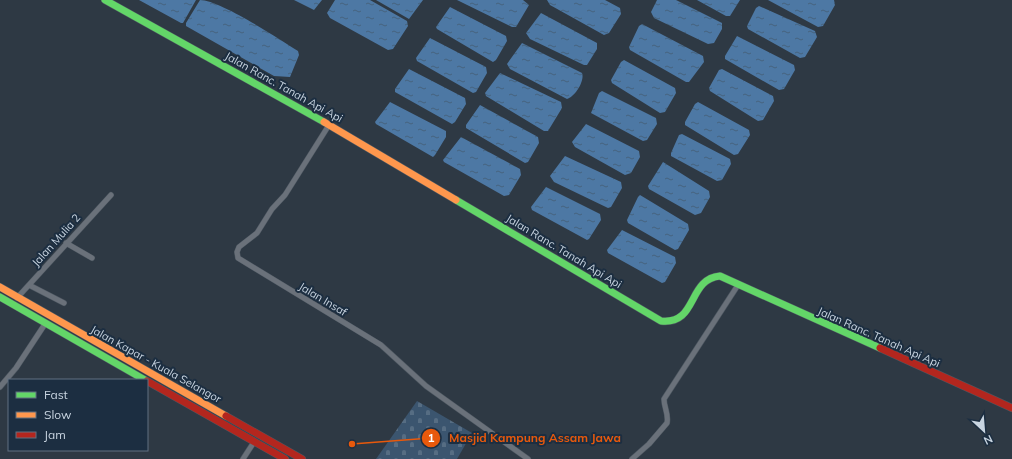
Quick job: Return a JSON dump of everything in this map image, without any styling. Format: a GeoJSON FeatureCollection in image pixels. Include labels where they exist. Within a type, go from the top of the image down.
{"type":"FeatureCollection","features":[{"type":"Feature","properties":{"kind":"main road","name":"Jalan Ranc. Tanah Api Api"},"geometry":{"type":"LineString","coordinates":[[105,0],[329,125],[661,321],[670,323],[679,319],[708,277],[720,276],[1012,408]]}},
{"type":"Feature","properties":{"kind":"main road","name":"Jalan Kapar - Kuala Selangor"},"geometry":{"type":"LineString","coordinates":[[0,287],[302,459]]}},
{"type":"Feature","properties":{"kind":"main road","name":"Jalan Kapar - Kuala Selangor"},"geometry":{"type":"LineString","coordinates":[[0,297],[142,379]]}},
{"type":"Feature","properties":{"kind":"main road","name":"Jalan Kapar - Kuala Selangor"},"geometry":{"type":"LineString","coordinates":[[148,382],[285,459]]}},
{"type":"Feature","properties":{"kind":"street","name":"Jalan Insaf"},"geometry":{"type":"LineString","coordinates":[[329,125],[285,195],[267,216],[261,228],[239,247],[237,252],[238,258],[381,345],[426,386],[528,459]]}},
{"type":"Feature","properties":{"kind":"street","name":"Jalan Mulia 2"},"geometry":{"type":"LineString","coordinates":[[12,304],[111,195]]}},
{"type":"Feature","properties":{"kind":"street"},"geometry":{"type":"LineString","coordinates":[[66,243],[92,258]]}},
{"type":"Feature","properties":{"kind":"street"},"geometry":{"type":"LineString","coordinates":[[29,285],[64,303]]}},
{"type":"Feature","properties":{"kind":"street"},"geometry":{"type":"LineString","coordinates":[[632,459],[649,444],[664,427],[668,419],[664,399],[738,285]]}},
{"type":"Feature","properties":{"kind":"street"},"geometry":{"type":"LineString","coordinates":[[0,387],[16,368],[45,324]]}},
{"type":"Feature","properties":{"kind":"street"},"geometry":{"type":"LineString","coordinates":[[243,459],[254,442]]}},
{"type":"Feature","properties":{"kind":"green space"},"geometry":{"type":"Polygon","coordinates":[[[417,401],[472,433],[457,459],[376,459],[417,401]]]}},
{"type":"Feature","properties":{"kind":"water"},"geometry":{"type":"Polygon","coordinates":[[[139,0],[196,0],[183,23],[181,23],[139,0]]]}},
{"type":"Feature","properties":{"kind":"water"},"geometry":{"type":"Polygon","coordinates":[[[200,0],[221,6],[235,13],[298,51],[299,55],[290,77],[274,76],[186,26],[186,23],[200,0]]]}},
{"type":"Feature","properties":{"kind":"water"},"geometry":{"type":"Polygon","coordinates":[[[294,0],[322,0],[314,10],[294,0]]]}},
{"type":"Feature","properties":{"kind":"water"},"geometry":{"type":"Polygon","coordinates":[[[335,0],[370,0],[407,21],[408,26],[393,49],[388,50],[330,18],[327,13],[335,0]]]}},
{"type":"Feature","properties":{"kind":"water"},"geometry":{"type":"Polygon","coordinates":[[[376,0],[423,0],[409,19],[376,0]]]}},
{"type":"Feature","properties":{"kind":"water"},"geometry":{"type":"Polygon","coordinates":[[[457,0],[523,0],[529,5],[516,27],[512,27],[457,0]]]}},
{"type":"Feature","properties":{"kind":"water"},"geometry":{"type":"Polygon","coordinates":[[[547,0],[605,0],[620,8],[621,14],[609,33],[604,35],[550,5],[547,0]]]}},
{"type":"Feature","properties":{"kind":"water"},"geometry":{"type":"Polygon","coordinates":[[[657,0],[676,0],[722,23],[722,29],[714,43],[708,44],[654,18],[651,12],[657,0]]]}},
{"type":"Feature","properties":{"kind":"water"},"geometry":{"type":"Polygon","coordinates":[[[697,0],[740,0],[730,16],[726,16],[697,0]]]}},
{"type":"Feature","properties":{"kind":"water"},"geometry":{"type":"Polygon","coordinates":[[[768,0],[834,0],[835,5],[823,26],[818,27],[768,0]]]}},
{"type":"Feature","properties":{"kind":"water"},"geometry":{"type":"Polygon","coordinates":[[[759,6],[815,31],[817,37],[805,57],[800,58],[748,29],[747,26],[756,8],[759,6]]]}},
{"type":"Feature","properties":{"kind":"water"},"geometry":{"type":"Polygon","coordinates":[[[450,7],[506,36],[507,41],[496,60],[493,62],[437,29],[436,27],[450,7]]]}},
{"type":"Feature","properties":{"kind":"water"},"geometry":{"type":"Polygon","coordinates":[[[541,13],[597,43],[597,49],[587,65],[584,65],[530,39],[526,33],[541,13]]]}},
{"type":"Feature","properties":{"kind":"water"},"geometry":{"type":"Polygon","coordinates":[[[642,24],[703,56],[704,62],[689,82],[686,82],[630,50],[629,47],[639,26],[642,24]]]}},
{"type":"Feature","properties":{"kind":"water"},"geometry":{"type":"Polygon","coordinates":[[[737,36],[794,65],[795,70],[784,89],[779,90],[725,59],[725,56],[737,36]]]}},
{"type":"Feature","properties":{"kind":"water"},"geometry":{"type":"Polygon","coordinates":[[[430,38],[486,67],[487,73],[476,92],[473,93],[417,61],[416,58],[430,38]]]}},
{"type":"Feature","properties":{"kind":"water"},"geometry":{"type":"Polygon","coordinates":[[[522,43],[582,73],[583,76],[581,84],[570,98],[567,99],[510,69],[507,64],[522,43]]]}},
{"type":"Feature","properties":{"kind":"water"},"geometry":{"type":"Polygon","coordinates":[[[624,60],[675,88],[676,93],[665,112],[660,113],[612,83],[611,80],[621,62],[624,60]]]}},
{"type":"Feature","properties":{"kind":"water"},"geometry":{"type":"Polygon","coordinates":[[[409,69],[465,98],[466,104],[455,122],[452,124],[395,92],[395,89],[409,69]]]}},
{"type":"Feature","properties":{"kind":"water"},"geometry":{"type":"Polygon","coordinates":[[[722,69],[773,96],[774,101],[763,120],[758,121],[710,91],[709,88],[719,70],[722,69]]]}},
{"type":"Feature","properties":{"kind":"water"},"geometry":{"type":"Polygon","coordinates":[[[500,73],[561,102],[562,108],[548,131],[544,131],[486,96],[485,93],[500,73]]]}},
{"type":"Feature","properties":{"kind":"water"},"geometry":{"type":"Polygon","coordinates":[[[602,91],[656,118],[657,124],[647,140],[643,141],[591,113],[599,93],[602,91]]]}},
{"type":"Feature","properties":{"kind":"water"},"geometry":{"type":"Polygon","coordinates":[[[390,102],[446,131],[446,137],[433,157],[376,124],[375,122],[390,102]]]}},
{"type":"Feature","properties":{"kind":"water"},"geometry":{"type":"Polygon","coordinates":[[[698,102],[749,130],[750,135],[738,154],[734,155],[685,125],[685,122],[695,104],[698,102]]]}},
{"type":"Feature","properties":{"kind":"water"},"geometry":{"type":"Polygon","coordinates":[[[480,105],[538,137],[539,143],[528,162],[525,163],[466,128],[466,125],[480,105]]]}},
{"type":"Feature","properties":{"kind":"water"},"geometry":{"type":"Polygon","coordinates":[[[586,124],[639,151],[640,157],[631,173],[625,175],[575,147],[572,142],[586,124]]]}},
{"type":"Feature","properties":{"kind":"water"},"geometry":{"type":"Polygon","coordinates":[[[682,134],[730,159],[731,164],[722,180],[717,181],[671,156],[679,135],[682,134]]]}},
{"type":"Feature","properties":{"kind":"water"},"geometry":{"type":"Polygon","coordinates":[[[461,137],[520,169],[521,175],[509,195],[504,196],[444,162],[443,160],[461,137]]]}},
{"type":"Feature","properties":{"kind":"water"},"geometry":{"type":"Polygon","coordinates":[[[565,156],[621,182],[622,188],[611,207],[608,208],[554,182],[550,176],[565,156]]]}},
{"type":"Feature","properties":{"kind":"water"},"geometry":{"type":"Polygon","coordinates":[[[663,162],[709,191],[710,197],[701,213],[695,215],[649,189],[648,186],[663,162]]]}},
{"type":"Feature","properties":{"kind":"water"},"geometry":{"type":"Polygon","coordinates":[[[546,187],[600,214],[601,220],[589,239],[587,240],[532,210],[531,207],[546,187]]]}},
{"type":"Feature","properties":{"kind":"water"},"geometry":{"type":"Polygon","coordinates":[[[640,195],[688,224],[689,230],[678,249],[675,250],[628,223],[627,220],[640,195]]]}},
{"type":"Feature","properties":{"kind":"water"},"geometry":{"type":"Polygon","coordinates":[[[622,230],[675,257],[676,263],[665,282],[662,283],[608,253],[607,250],[622,230]]]}},
{"type":"Feature","properties":{"kind":"traffic: fast"},"geometry":{"type":"LineString","coordinates":[[105,0],[324,122]]}},
{"type":"Feature","properties":{"kind":"traffic: fast"},"geometry":{"type":"LineString","coordinates":[[456,200],[661,321],[673,320],[681,316],[702,285],[710,279],[720,276],[880,348]]}},
{"type":"Feature","properties":{"kind":"traffic: fast"},"geometry":{"type":"LineString","coordinates":[[0,297],[143,379]]}},
{"type":"Feature","properties":{"kind":"traffic: slow"},"geometry":{"type":"LineString","coordinates":[[324,122],[456,200]]}},
{"type":"Feature","properties":{"kind":"traffic: slow"},"geometry":{"type":"LineString","coordinates":[[0,287],[226,416]]}},
{"type":"Feature","properties":{"kind":"traffic: jam"},"geometry":{"type":"LineString","coordinates":[[880,348],[1012,408]]}},
{"type":"Feature","properties":{"kind":"traffic: jam"},"geometry":{"type":"LineString","coordinates":[[148,382],[285,459]]}},
{"type":"Feature","properties":{"kind":"traffic: jam"},"geometry":{"type":"LineString","coordinates":[[226,416],[302,459]]}},
{"type":"Feature","properties":{"kind":"place","name":"Masjid Kampung Assam Jawa"},"geometry":{"type":"Point","coordinates":[352,444]}}]}
